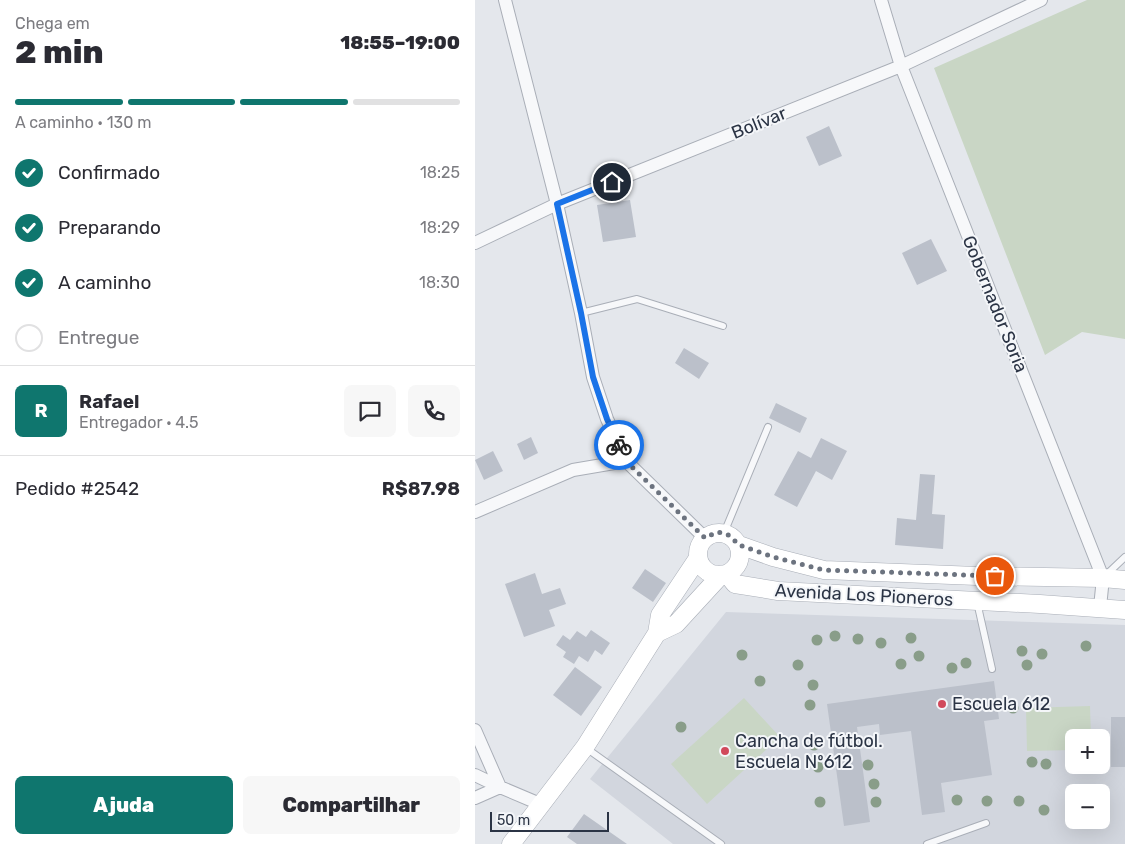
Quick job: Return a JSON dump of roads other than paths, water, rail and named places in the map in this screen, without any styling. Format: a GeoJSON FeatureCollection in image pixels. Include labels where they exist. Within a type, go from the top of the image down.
{"type":"FeatureCollection","features":[{"type":"Feature","properties":{"kind":"main road"},"geometry":{"type":"LineString","coordinates":[[511,844],[585,747],[657,633],[660,616],[698,558],[699,548],[705,538],[717,532],[730,536],[739,545],[740,559],[737,565],[724,575],[676,624],[657,633]]}},
{"type":"Feature","properties":{"kind":"main road","name":"Avenida Los Pioneros"},"geometry":{"type":"LineString","coordinates":[[739,545],[773,557],[824,570],[1125,580]]}},
{"type":"Feature","properties":{"kind":"main road"},"geometry":{"type":"LineString","coordinates":[[698,558],[704,569],[715,575],[724,575]]}},
{"type":"Feature","properties":{"kind":"main road","name":"Avenida Los Pioneros"},"geometry":{"type":"LineString","coordinates":[[724,575],[735,584],[778,591],[1100,607],[1125,610]]}},
{"type":"Feature","properties":{"kind":"street"},"geometry":{"type":"LineString","coordinates":[[505,0],[557,204],[593,377],[607,419],[626,461],[705,538]]}},
{"type":"Feature","properties":{"kind":"street","name":"Gobernador Soria"},"geometry":{"type":"LineString","coordinates":[[881,0],[901,66],[1103,578],[1100,607]]}},
{"type":"Feature","properties":{"kind":"street","name":"Bolívar"},"geometry":{"type":"LineString","coordinates":[[475,243],[557,204],[901,66],[1041,0]]}},
{"type":"Feature","properties":{"kind":"street"},"geometry":{"type":"LineString","coordinates":[[475,512],[573,470],[626,461]]}},
{"type":"Feature","properties":{"kind":"street"},"geometry":{"type":"LineString","coordinates":[[475,730],[499,787]]}},
{"type":"Feature","properties":{"kind":"street"},"geometry":{"type":"LineString","coordinates":[[475,775],[540,804]]}},
{"type":"Feature","properties":{"kind":"street"},"geometry":{"type":"LineString","coordinates":[[475,798],[499,787]]}},
{"type":"Feature","properties":{"kind":"lane"},"geometry":{"type":"LineString","coordinates":[[581,313],[637,299],[723,326]]}},
{"type":"Feature","properties":{"kind":"lane"},"geometry":{"type":"LineString","coordinates":[[724,533],[768,428]]}},
{"type":"Feature","properties":{"kind":"lane"},"geometry":{"type":"LineString","coordinates":[[1103,578],[1125,557]]}},
{"type":"Feature","properties":{"kind":"lane"},"geometry":{"type":"LineString","coordinates":[[977,601],[992,669]]}},
{"type":"Feature","properties":{"kind":"lane"},"geometry":{"type":"LineString","coordinates":[[585,747],[721,844]]}},
{"type":"Feature","properties":{"kind":"lane"},"geometry":{"type":"LineString","coordinates":[[927,844],[986,823]]}},
{"type":"Feature","properties":{"kind":"place","name":"Escuela 612"},"geometry":{"type":"Point","coordinates":[942,704]}},
{"type":"Feature","properties":{"kind":"place","name":"Cancha de fútbol. Escuela Nº612"},"geometry":{"type":"Point","coordinates":[725,751]}}]}
